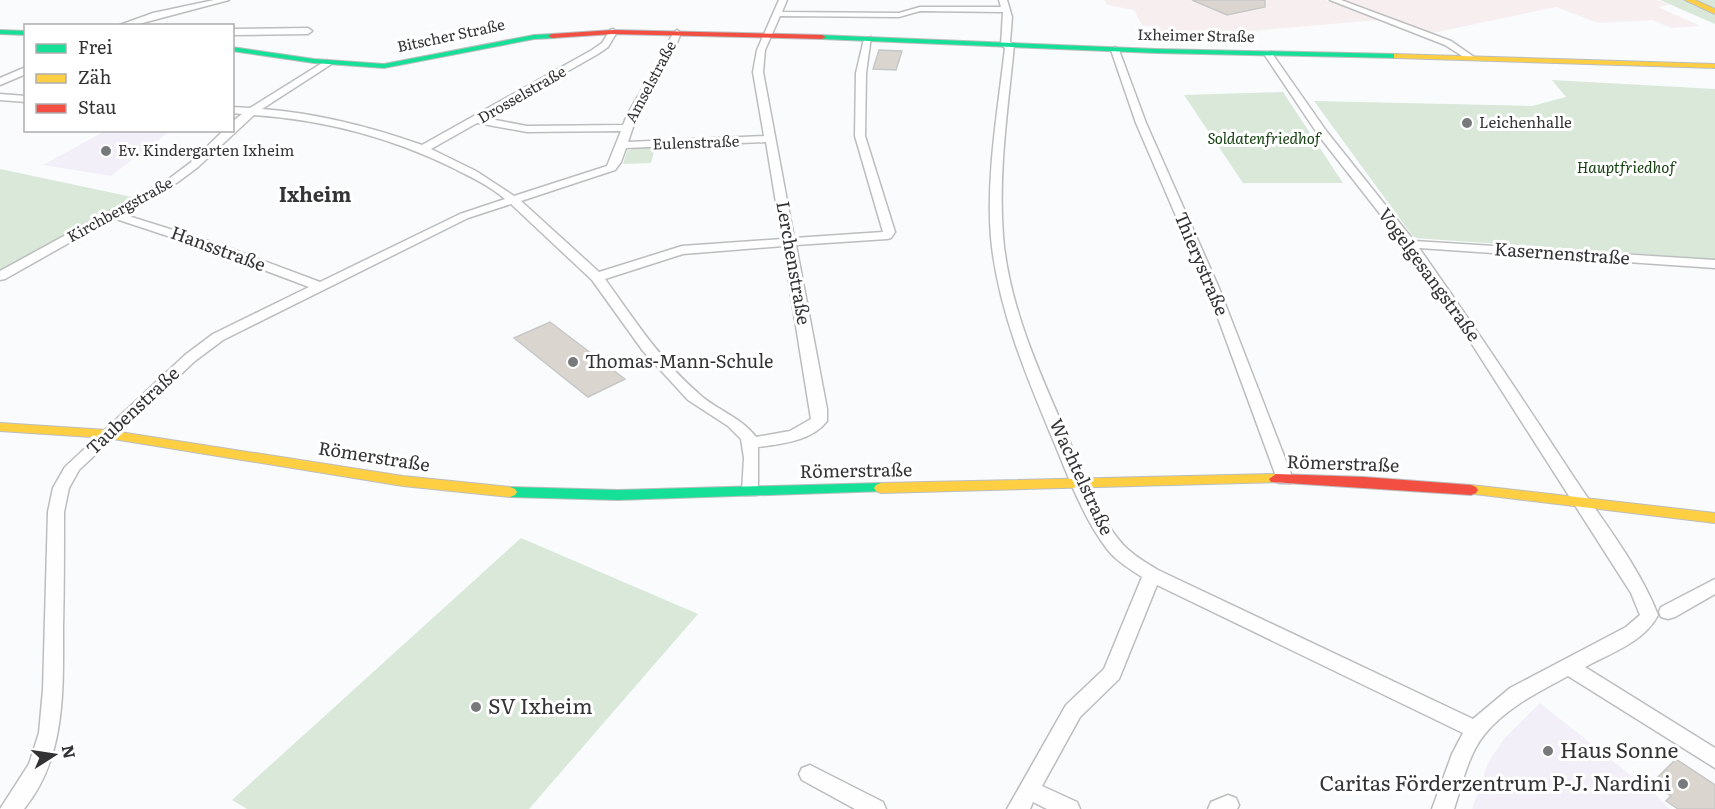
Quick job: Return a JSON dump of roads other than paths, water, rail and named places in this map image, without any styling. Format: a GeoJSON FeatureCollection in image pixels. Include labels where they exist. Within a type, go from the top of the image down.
{"type":"FeatureCollection","features":[{"type":"Feature","properties":{"kind":"main road"},"geometry":{"type":"LineString","coordinates":[[1689,0],[1715,12]]}},
{"type":"Feature","properties":{"kind":"main road"},"geometry":{"type":"LineString","coordinates":[[0,32],[24,33]]}},
{"type":"Feature","properties":{"kind":"main road","name":"Bitscher Straße"},"geometry":{"type":"LineString","coordinates":[[234,49],[327,63],[384,66],[526,38],[613,32],[677,33]]}},
{"type":"Feature","properties":{"kind":"main road","name":"Ixheimer Straße"},"geometry":{"type":"LineString","coordinates":[[677,33],[1115,50],[1470,57],[1715,66]]}},
{"type":"Feature","properties":{"kind":"main road","name":"Römerstraße"},"geometry":{"type":"LineString","coordinates":[[0,427],[107,434],[403,481],[509,492],[618,495],[1155,480],[1285,479],[1437,486],[1582,501],[1715,519]]}},
{"type":"Feature","properties":{"kind":"street"},"geometry":{"type":"LineString","coordinates":[[128,24],[180,9],[225,0]]}},
{"type":"Feature","properties":{"kind":"street","name":"Lerchenstraße"},"geometry":{"type":"LineString","coordinates":[[750,443],[797,435],[809,430],[819,421],[758,72],[758,60],[783,0]]}},
{"type":"Feature","properties":{"kind":"street","name":"Wachtelstraße"},"geometry":{"type":"LineString","coordinates":[[1003,0],[1008,25],[1008,45],[999,156],[997,238],[1019,334],[1080,483],[1104,531],[1125,558],[1152,575],[1476,730]]}},
{"type":"Feature","properties":{"kind":"street"},"geometry":{"type":"LineString","coordinates":[[1334,0],[1448,43],[1470,57]]}},
{"type":"Feature","properties":{"kind":"street"},"geometry":{"type":"LineString","coordinates":[[180,9],[220,10]]}},
{"type":"Feature","properties":{"kind":"street"},"geometry":{"type":"LineString","coordinates":[[778,14],[899,15],[920,9],[1006,9]]}},
{"type":"Feature","properties":{"kind":"street"},"geometry":{"type":"LineString","coordinates":[[234,32],[308,31]]}},
{"type":"Feature","properties":{"kind":"street"},"geometry":{"type":"LineString","coordinates":[[234,41],[251,32]]}},
{"type":"Feature","properties":{"kind":"street","name":"Drosselstraße"},"geometry":{"type":"LineString","coordinates":[[423,149],[595,52],[605,45],[613,32]]}},
{"type":"Feature","properties":{"kind":"street","name":"Amselstraße"},"geometry":{"type":"LineString","coordinates":[[512,199],[604,172],[616,162],[634,109],[668,55],[677,33]]}},
{"type":"Feature","properties":{"kind":"street"},"geometry":{"type":"LineString","coordinates":[[597,278],[682,250],[887,235],[889,232],[860,136],[861,73],[868,39]]}},
{"type":"Feature","properties":{"kind":"street","name":"Thierystraße"},"geometry":{"type":"LineString","coordinates":[[1115,50],[1142,123],[1213,288],[1285,479]]}},
{"type":"Feature","properties":{"kind":"street","name":"Vogelgesangstraße"},"geometry":{"type":"LineString","coordinates":[[1268,54],[1323,134],[1410,244],[1468,327],[1640,592],[1649,615],[1644,624],[1570,667]]}},
{"type":"Feature","properties":{"kind":"street","name":"Kirchbergstraße"},"geometry":{"type":"LineString","coordinates":[[234,126],[252,111],[327,63]]}},
{"type":"Feature","properties":{"kind":"street"},"geometry":{"type":"LineString","coordinates":[[0,82],[24,71]]}},
{"type":"Feature","properties":{"kind":"street"},"geometry":{"type":"LineString","coordinates":[[0,97],[24,99]]}},
{"type":"Feature","properties":{"kind":"street"},"geometry":{"type":"LineString","coordinates":[[234,110],[313,118],[390,137],[423,149],[472,173],[512,199],[597,278],[648,348],[673,377],[693,397],[743,431],[750,443],[752,458],[750,491]]}},
{"type":"Feature","properties":{"kind":"street"},"geometry":{"type":"LineString","coordinates":[[478,120],[527,129],[626,128]]}},
{"type":"Feature","properties":{"kind":"street","name":"Kirchbergstraße"},"geometry":{"type":"LineString","coordinates":[[0,276],[114,215],[185,173],[228,132]]}},
{"type":"Feature","properties":{"kind":"street","name":"Eulenstraße"},"geometry":{"type":"LineString","coordinates":[[621,145],[771,139]]}},
{"type":"Feature","properties":{"kind":"street","name":"Taubenstraße"},"geometry":{"type":"LineString","coordinates":[[11,809],[25,792],[39,766],[49,733],[53,690],[58,498],[73,467],[202,347],[464,216],[512,199]]}},
{"type":"Feature","properties":{"kind":"street","name":"Hansstraße"},"geometry":{"type":"LineString","coordinates":[[114,215],[220,249],[321,287]]}},
{"type":"Feature","properties":{"kind":"street","name":"Kasernenstraße"},"geometry":{"type":"LineString","coordinates":[[1410,244],[1715,264]]}},
{"type":"Feature","properties":{"kind":"street"},"geometry":{"type":"LineString","coordinates":[[1018,809],[1073,711],[1112,674],[1152,575]]}},
{"type":"Feature","properties":{"kind":"street"},"geometry":{"type":"LineString","coordinates":[[1668,612],[1715,586]]}},
{"type":"Feature","properties":{"kind":"street"},"geometry":{"type":"LineString","coordinates":[[1443,809],[1463,754],[1476,730],[1517,694],[1570,667],[1715,759]]}},
{"type":"Feature","properties":{"kind":"street"},"geometry":{"type":"LineString","coordinates":[[810,774],[875,809]]}},
{"type":"Feature","properties":{"kind":"street"},"geometry":{"type":"LineString","coordinates":[[1029,790],[1069,809]]}},
{"type":"Feature","properties":{"kind":"place","name":"Leichenhalle"},"geometry":{"type":"Point","coordinates":[1467,123]}},
{"type":"Feature","properties":{"kind":"place","name":"Ev. Kindergarten Ixheim"},"geometry":{"type":"Point","coordinates":[106,151]}},
{"type":"Feature","properties":{"kind":"place","name":"Thomas-Mann-Schule"},"geometry":{"type":"Point","coordinates":[573,362]}},
{"type":"Feature","properties":{"kind":"place","name":"SV Ixheim"},"geometry":{"type":"Point","coordinates":[476,707]}},
{"type":"Feature","properties":{"kind":"place","name":"Haus Sonne"},"geometry":{"type":"Point","coordinates":[1548,751]}},
{"type":"Feature","properties":{"kind":"place","name":"Caritas Förderzentrum P-J. Nardini"},"geometry":{"type":"Point","coordinates":[1683,784]}},
{"type":"Feature","properties":{"kind":"district","name":"Ixheim"},"geometry":{"type":"Point","coordinates":[315,195]}},
{"type":"Feature","properties":{"kind":"park label","name":"Soldatenfriedhof"},"geometry":{"type":"Point","coordinates":[1264,139]}},
{"type":"Feature","properties":{"kind":"park label","name":"Hauptfriedhof"},"geometry":{"type":"Point","coordinates":[1626,168]}}]}
